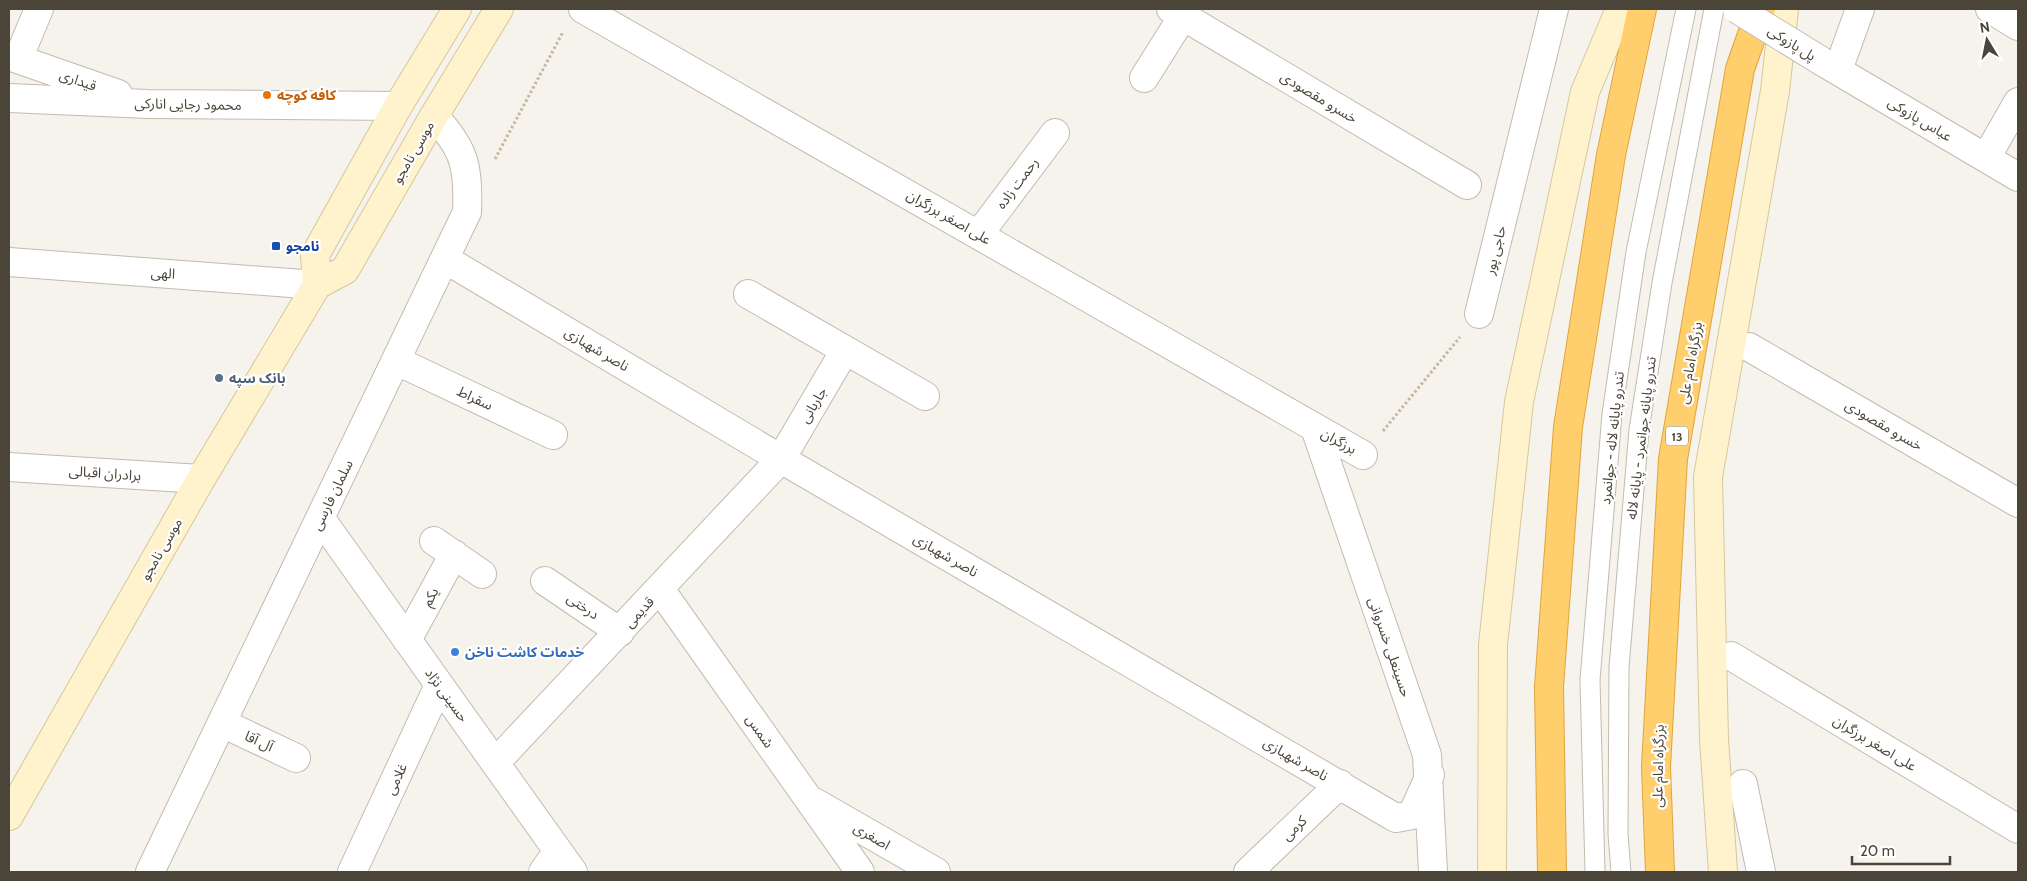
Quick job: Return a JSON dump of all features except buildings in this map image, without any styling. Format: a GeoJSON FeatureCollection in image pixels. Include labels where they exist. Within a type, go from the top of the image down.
{"type":"FeatureCollection","features":[{"type":"Feature","properties":{"kind":"highway"},"geometry":{"type":"LineString","coordinates":[[1552,872],[1549,688],[1568,427],[1611,155],[1642,9]]}},
{"type":"Feature","properties":{"kind":"highway","name":"بزرگراه امام علی"},"geometry":{"type":"LineString","coordinates":[[1660,872],[1656,767],[1673,458],[1740,70],[1761,9]]}},
{"type":"Feature","properties":{"kind":"main road"},"geometry":{"type":"LineString","coordinates":[[317,285],[315,255],[398,106],[457,9]]}},
{"type":"Feature","properties":{"kind":"main road","name":"موسی نامجو"},"geometry":{"type":"LineString","coordinates":[[9,816],[16,790],[317,285],[345,270],[434,116],[499,9]]}},
{"type":"Feature","properties":{"kind":"main road"},"geometry":{"type":"LineString","coordinates":[[1492,872],[1493,645],[1519,402],[1585,92],[1620,9]]}},
{"type":"Feature","properties":{"kind":"main road"},"geometry":{"type":"LineString","coordinates":[[1722,870],[1714,739],[1708,477],[1775,91],[1784,9]]}},
{"type":"Feature","properties":{"kind":"street"},"geometry":{"type":"LineString","coordinates":[[13,57],[39,9]]}},
{"type":"Feature","properties":{"kind":"street","name":"حاجی پور"},"geometry":{"type":"LineString","coordinates":[[1479,314],[1554,9]]}},
{"type":"Feature","properties":{"kind":"street","name":"پل پازوکی"},"geometry":{"type":"LineString","coordinates":[[1736,9],[1830,66]]}},
{"type":"Feature","properties":{"kind":"street"},"geometry":{"type":"LineString","coordinates":[[1830,66],[1860,9]]}},
{"type":"Feature","properties":{"kind":"street"},"geometry":{"type":"LineString","coordinates":[[1990,9],[2018,26]]}},
{"type":"Feature","properties":{"kind":"street"},"geometry":{"type":"LineString","coordinates":[[1144,78],[1177,12]]}},
{"type":"Feature","properties":{"kind":"street","name":"خسرو مقصودی"},"geometry":{"type":"LineString","coordinates":[[1177,12],[1467,185]]}},
{"type":"Feature","properties":{"kind":"street","name":"علی اصغر برزگران"},"geometry":{"type":"LineString","coordinates":[[575,17],[979,234],[1315,428]]}},
{"type":"Feature","properties":{"kind":"street","name":"قیداری"},"geometry":{"type":"LineString","coordinates":[[13,57],[148,104]]}},
{"type":"Feature","properties":{"kind":"street","name":"عباس پازوکی"},"geometry":{"type":"LineString","coordinates":[[1830,66],[2018,177]]}},
{"type":"Feature","properties":{"kind":"street","name":"محمود رجایی انارکی"},"geometry":{"type":"LineString","coordinates":[[9,98],[148,104],[398,106]]}},
{"type":"Feature","properties":{"kind":"street"},"geometry":{"type":"LineString","coordinates":[[1986,158],[2018,102]]}},
{"type":"Feature","properties":{"kind":"street","name":"سلمان فارسی"},"geometry":{"type":"LineString","coordinates":[[150,872],[467,212],[468,178],[460,151],[450,133],[434,116]]}},
{"type":"Feature","properties":{"kind":"street","name":"رحمت زاده"},"geometry":{"type":"LineString","coordinates":[[979,234],[1055,133]]}},
{"type":"Feature","properties":{"kind":"street","name":"ناصر شهبازی"},"geometry":{"type":"LineString","coordinates":[[445,259],[781,459],[1396,818],[1412,815],[1430,775]]}},
{"type":"Feature","properties":{"kind":"street","name":"الهی"},"geometry":{"type":"LineString","coordinates":[[9,262],[317,285]]}},
{"type":"Feature","properties":{"kind":"street"},"geometry":{"type":"LineString","coordinates":[[748,294],[925,396]]}},
{"type":"Feature","properties":{"kind":"street","name":"خسرو مقصودی"},"geometry":{"type":"LineString","coordinates":[[1749,347],[2018,503]]}},
{"type":"Feature","properties":{"kind":"street","name":"جاربانی"},"geometry":{"type":"LineString","coordinates":[[781,459],[845,350]]}},
{"type":"Feature","properties":{"kind":"street","name":"سقراط"},"geometry":{"type":"LineString","coordinates":[[397,361],[553,435]]}},
{"type":"Feature","properties":{"kind":"street","name":"برزگران"},"geometry":{"type":"LineString","coordinates":[[1315,428],[1364,455]]}},
{"type":"Feature","properties":{"kind":"street","name":"حسینعلی خسروانی"},"geometry":{"type":"LineString","coordinates":[[1315,428],[1422,738],[1430,775],[1433,872]]}},
{"type":"Feature","properties":{"kind":"street","name":"قدیمی"},"geometry":{"type":"LineString","coordinates":[[495,763],[781,459]]}},
{"type":"Feature","properties":{"kind":"street","name":"برادران اقبالی"},"geometry":{"type":"LineString","coordinates":[[9,467],[201,479]]}},
{"type":"Feature","properties":{"kind":"street","name":"حسینی نژاد"},"geometry":{"type":"LineString","coordinates":[[320,518],[495,763],[558,865]]}},
{"type":"Feature","properties":{"kind":"street","name":"یکم"},"geometry":{"type":"LineString","coordinates":[[407,640],[444,548],[482,574]]}},
{"type":"Feature","properties":{"kind":"street","name":"درختی"},"geometry":{"type":"LineString","coordinates":[[545,581],[620,632]]}},
{"type":"Feature","properties":{"kind":"street","name":"شمس"},"geometry":{"type":"LineString","coordinates":[[660,589],[860,872]]}},
{"type":"Feature","properties":{"kind":"street","name":"علی اصغر برزگران"},"geometry":{"type":"LineString","coordinates":[[1731,656],[2018,829]]}},
{"type":"Feature","properties":{"kind":"street","name":"غلامی"},"geometry":{"type":"LineString","coordinates":[[352,872],[440,685]]}},
{"type":"Feature","properties":{"kind":"street","name":"آل آقا"},"geometry":{"type":"LineString","coordinates":[[222,723],[296,758]]}},
{"type":"Feature","properties":{"kind":"street","name":"کرمی"},"geometry":{"type":"LineString","coordinates":[[1248,872],[1340,784]]}},
{"type":"Feature","properties":{"kind":"street"},"geometry":{"type":"LineString","coordinates":[[1743,784],[1761,872]]}},
{"type":"Feature","properties":{"kind":"street","name":"اصغری"},"geometry":{"type":"LineString","coordinates":[[808,799],[936,872]]}},
{"type":"Feature","properties":{"kind":"lane","name":"تندرو پایانه لاله - جوانمرد"},"geometry":{"type":"LineString","coordinates":[[1595,872],[1590,680],[1612,414],[1636,252],[1686,9]]}},
{"type":"Feature","properties":{"kind":"lane","name":"تندرو پایانه جوانمرد - پایانه لاله"},"geometry":{"type":"LineString","coordinates":[[1621,872],[1618,834],[1619,668],[1640,430],[1662,282],[1714,9]]}},
{"type":"Feature","properties":{"kind":"path"},"geometry":{"type":"LineString","coordinates":[[494,161],[575,17]]}},
{"type":"Feature","properties":{"kind":"path"},"geometry":{"type":"LineString","coordinates":[[1364,455],[1479,314]]}},
{"type":"Feature","properties":{"kind":"place","name":"کافه کوچه"},"geometry":{"type":"Point","coordinates":[267,95]}},
{"type":"Feature","properties":{"kind":"place","name":"نامجو"},"geometry":{"type":"Point","coordinates":[276,246]}},
{"type":"Feature","properties":{"kind":"place","name":"بانک سپه"},"geometry":{"type":"Point","coordinates":[219,378]}},
{"type":"Feature","properties":{"kind":"place","name":"خدمات کاشت ناخن"},"geometry":{"type":"Point","coordinates":[455,652]}}]}
